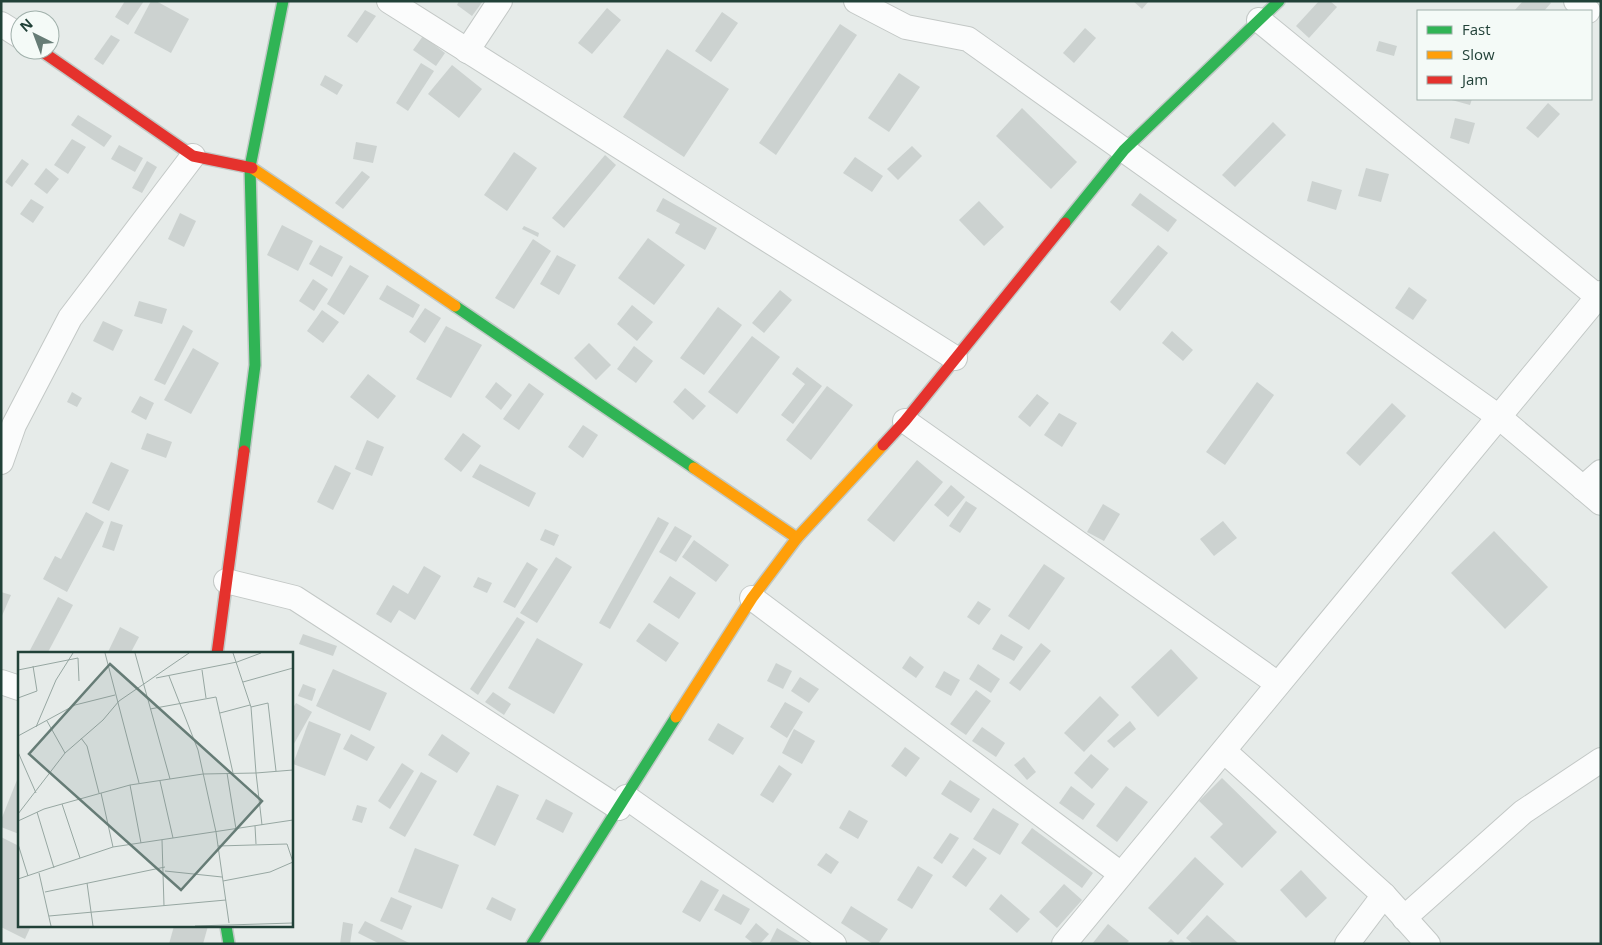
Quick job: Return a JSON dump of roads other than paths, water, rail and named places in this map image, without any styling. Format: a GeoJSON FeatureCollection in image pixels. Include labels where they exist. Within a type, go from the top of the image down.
{"type":"FeatureCollection","features":[{"type":"Feature","properties":{"kind":"street"},"geometry":{"type":"LineString","coordinates":[[217,652],[255,365],[250,167],[283,1]]}},
{"type":"Feature","properties":{"kind":"street"},"geometry":{"type":"LineString","coordinates":[[389,1],[956,358]]}},
{"type":"Feature","properties":{"kind":"street"},"geometry":{"type":"LineString","coordinates":[[467,51],[500,1]]}},
{"type":"Feature","properties":{"kind":"street"},"geometry":{"type":"LineString","coordinates":[[856,1],[906,27],[968,39],[1499,417],[1592,496],[1601,472]]}},
{"type":"Feature","properties":{"kind":"street"},"geometry":{"type":"LineString","coordinates":[[532,944],[752,598],[797,538],[905,421],[1124,150],[1279,1]]}},
{"type":"Feature","properties":{"kind":"street"},"geometry":{"type":"LineString","coordinates":[[1576,1],[1587,10]]}},
{"type":"Feature","properties":{"kind":"street"},"geometry":{"type":"LineString","coordinates":[[1064,944],[1599,295],[1259,20]]}},
{"type":"Feature","properties":{"kind":"street"},"geometry":{"type":"LineString","coordinates":[[54,60],[193,156],[250,167],[797,538]]}},
{"type":"Feature","properties":{"kind":"street"},"geometry":{"type":"LineString","coordinates":[[1,462],[14,425],[70,318],[193,156]]}},
{"type":"Feature","properties":{"kind":"street"},"geometry":{"type":"LineString","coordinates":[[905,421],[1278,684]]}},
{"type":"Feature","properties":{"kind":"street"},"geometry":{"type":"LineString","coordinates":[[226,581],[295,598],[622,802],[834,944]]}},
{"type":"Feature","properties":{"kind":"street"},"geometry":{"type":"LineString","coordinates":[[752,598],[1121,874]]}},
{"type":"Feature","properties":{"kind":"street"},"geometry":{"type":"LineString","coordinates":[[1,682],[18,688]]}},
{"type":"Feature","properties":{"kind":"street"},"geometry":{"type":"LineString","coordinates":[[1224,751],[1384,895],[1428,944]]}},
{"type":"Feature","properties":{"kind":"street"},"geometry":{"type":"LineString","coordinates":[[1404,918],[1523,812],[1601,760]]}},
{"type":"Feature","properties":{"kind":"street"},"geometry":{"type":"LineString","coordinates":[[1347,944],[1384,895]]}},
{"type":"Feature","properties":{"kind":"street"},"geometry":{"type":"LineString","coordinates":[[226,928],[229,944]]}}]}
